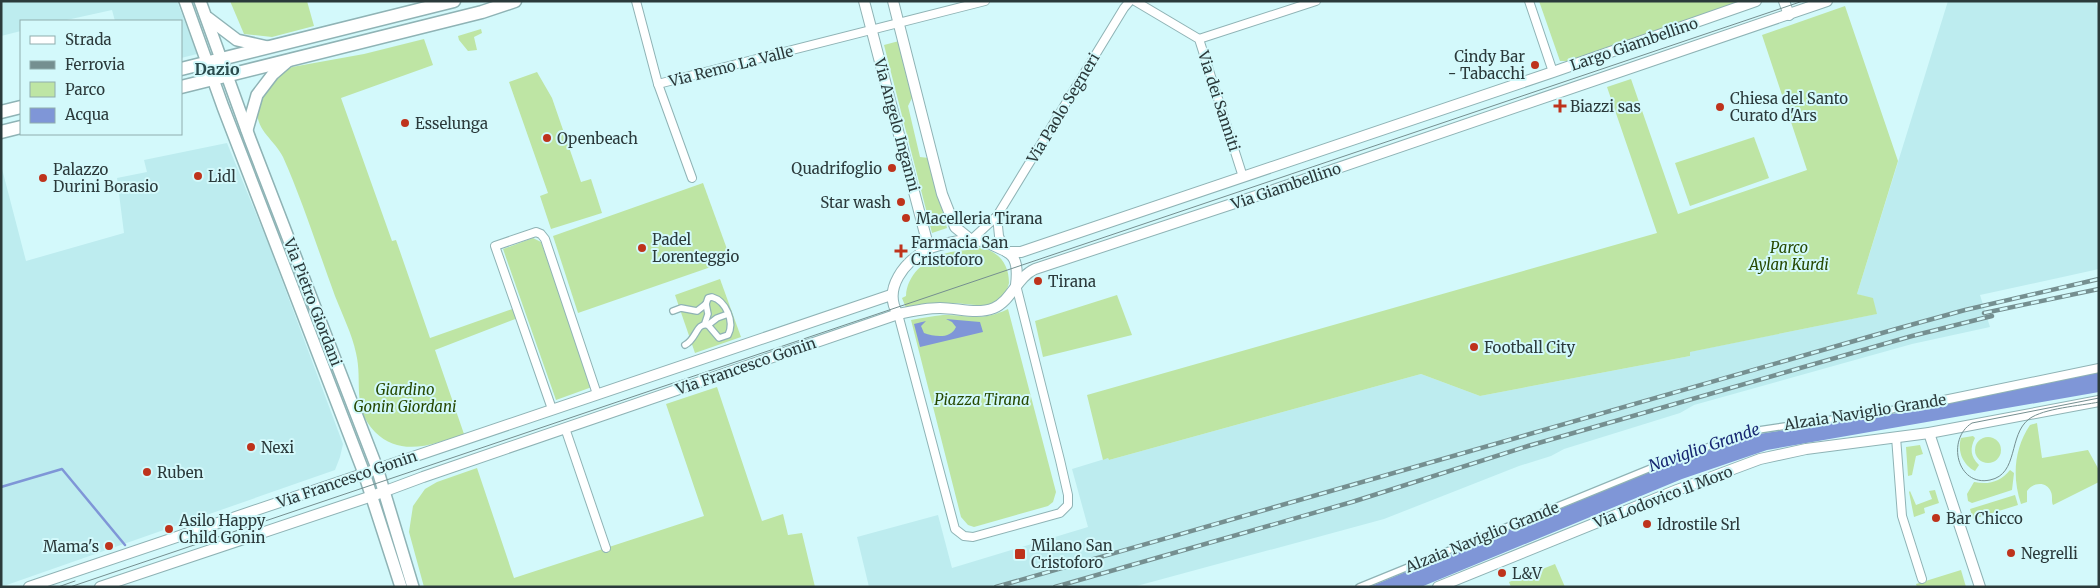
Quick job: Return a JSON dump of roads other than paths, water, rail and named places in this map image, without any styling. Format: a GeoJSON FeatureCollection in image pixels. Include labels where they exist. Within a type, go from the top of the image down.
{"type":"FeatureCollection","features":[{"type":"Feature","properties":{"kind":"main road","name":"Via Pietro Giordani"},"geometry":{"type":"LineString","coordinates":[[185,1],[364,473],[400,587]]}},
{"type":"Feature","properties":{"kind":"main road","name":"Via Pietro Giordani"},"geometry":{"type":"LineString","coordinates":[[200,1],[247,130],[376,468],[413,587]]}},
{"type":"Feature","properties":{"kind":"main road"},"geometry":{"type":"LineString","coordinates":[[182,69],[454,1]]}},
{"type":"Feature","properties":{"kind":"main road"},"geometry":{"type":"LineString","coordinates":[[182,87],[482,12],[515,1]]}},
{"type":"Feature","properties":{"kind":"main road"},"geometry":{"type":"LineString","coordinates":[[205,16],[213,24],[237,40],[270,47]]}},
{"type":"Feature","properties":{"kind":"main road"},"geometry":{"type":"LineString","coordinates":[[247,130],[257,95],[273,74],[288,61]]}},
{"type":"Feature","properties":{"kind":"main road"},"geometry":{"type":"LineString","coordinates":[[1,112],[20,107]]}},
{"type":"Feature","properties":{"kind":"main road"},"geometry":{"type":"LineString","coordinates":[[1,132],[20,127]]}},
{"type":"Feature","properties":{"kind":"street"},"geometry":{"type":"LineString","coordinates":[[636,1],[658,84]]}},
{"type":"Feature","properties":{"kind":"street","name":"Via Angelo Inganni"},"geometry":{"type":"LineString","coordinates":[[864,1],[929,249]]}},
{"type":"Feature","properties":{"kind":"street","name":"Via Angelo Inganni"},"geometry":{"type":"LineString","coordinates":[[893,1],[942,194],[955,227],[971,240]]}},
{"type":"Feature","properties":{"kind":"street","name":"Via Remo La Valle"},"geometry":{"type":"LineString","coordinates":[[692,178],[658,84],[984,1]]}},
{"type":"Feature","properties":{"kind":"street","name":"Via Paolo Segneri"},"geometry":{"type":"LineString","coordinates":[[971,240],[997,216],[1130,1]]}},
{"type":"Feature","properties":{"kind":"street","name":"Via dei Sanniti"},"geometry":{"type":"LineString","coordinates":[[1135,1],[1199,39],[1244,177]]}},
{"type":"Feature","properties":{"kind":"street"},"geometry":{"type":"LineString","coordinates":[[1199,39],[1316,1]]}},
{"type":"Feature","properties":{"kind":"street","name":"Largo Giambellino"},"geometry":{"type":"LineString","coordinates":[[1529,1],[1554,72],[1756,1]]}},
{"type":"Feature","properties":{"kind":"street"},"geometry":{"type":"LineString","coordinates":[[1784,1],[1789,15]]}},
{"type":"Feature","properties":{"kind":"street","name":"Largo Giambellino"},"geometry":{"type":"LineString","coordinates":[[1560,93],[1827,1]]}},
{"type":"Feature","properties":{"kind":"street"},"geometry":{"type":"LineString","coordinates":[[359,26],[363,42]]}},
{"type":"Feature","properties":{"kind":"street","name":"Via Giambellino"},"geometry":{"type":"LineString","coordinates":[[1007,252],[1019,253],[1554,72]]}},
{"type":"Feature","properties":{"kind":"street","name":"Via Giambellino"},"geometry":{"type":"LineString","coordinates":[[1016,285],[1035,269],[1560,93]]}},
{"type":"Feature","properties":{"kind":"street"},"geometry":{"type":"LineString","coordinates":[[997,216],[999,236],[1007,252]]}},
{"type":"Feature","properties":{"kind":"street"},"geometry":{"type":"LineString","coordinates":[[552,409],[495,246],[536,232],[541,234],[545,240],[597,394]]}},
{"type":"Feature","properties":{"kind":"street"},"geometry":{"type":"LineString","coordinates":[[971,240],[989,244],[1007,252],[1012,256],[1016,264],[1016,285],[1061,464],[1068,505],[1060,513],[973,536],[964,536],[955,529],[898,314],[894,308],[891,295],[897,280],[913,258],[929,249],[971,240]]}},
{"type":"Feature","properties":{"kind":"street"},"geometry":{"type":"LineString","coordinates":[[898,314],[940,308],[985,311],[1002,304],[1016,285]]}},
{"type":"Feature","properties":{"kind":"street","name":"Via Francesco Gonin"},"geometry":{"type":"LineString","coordinates":[[29,587],[891,295]]}},
{"type":"Feature","properties":{"kind":"street"},"geometry":{"type":"LineString","coordinates":[[708,298],[717,298],[726,307],[728,314],[731,328],[725,337],[719,338],[707,324],[706,304],[708,298]]}},
{"type":"Feature","properties":{"kind":"street"},"geometry":{"type":"LineString","coordinates":[[673,312],[681,308],[697,311],[706,304]]}},
{"type":"Feature","properties":{"kind":"street"},"geometry":{"type":"LineString","coordinates":[[685,345],[692,342],[699,326],[728,314]]}},
{"type":"Feature","properties":{"kind":"street","name":"Via Francesco Gonin"},"geometry":{"type":"LineString","coordinates":[[100,587],[384,492],[423,476],[898,314]]}},
{"type":"Feature","properties":{"kind":"street","name":"Alzaia Naviglio Grande"},"geometry":{"type":"LineString","coordinates":[[1359,587],[1663,463],[1752,431],[1944,400],[2099,368]]}},
{"type":"Feature","properties":{"kind":"street","name":"Via Lodovico il Moro"},"geometry":{"type":"LineString","coordinates":[[1439,587],[1677,490],[1760,459],[1806,449],[1929,433],[2099,401]]}},
{"type":"Feature","properties":{"kind":"street"},"geometry":{"type":"LineString","coordinates":[[565,428],[606,548]]}},
{"type":"Feature","properties":{"kind":"street"},"geometry":{"type":"LineString","coordinates":[[1929,433],[1980,587]]}},
{"type":"Feature","properties":{"kind":"street"},"geometry":{"type":"LineString","coordinates":[[1896,437],[1902,516],[1922,579]]}},
{"type":"Feature","properties":{"kind":"water"},"geometry":{"type":"Polygon","coordinates":[[[946,319],[980,322],[983,332],[920,347],[914,324],[926,321],[921,326],[924,333],[942,336],[950,334],[956,327],[946,319]]]}},
{"type":"Feature","properties":{"kind":"water"},"geometry":{"type":"Polygon","coordinates":[[[2099,372],[2099,392],[1767,450],[1682,479],[1421,587],[1369,587],[1664,466],[1752,435],[1912,411],[2099,372]]]}},
{"type":"Feature","properties":{"kind":"waterway"},"geometry":{"type":"LineString","coordinates":[[1,487],[62,469],[125,545]]}},
{"type":"Feature","properties":{"kind":"tram line"},"geometry":{"type":"LineString","coordinates":[[70,587],[1803,1]]}},
{"type":"Feature","properties":{"kind":"tram line"},"geometry":{"type":"LineString","coordinates":[[2099,398],[1972,423],[1964,430],[1959,440],[1959,460],[1963,469],[1970,476],[1979,480],[1990,480],[1999,476],[2010,462],[2018,434],[2022,426],[2029,419],[2044,412],[2099,402]]}},
{"type":"Feature","properties":{"kind":"tram line"},"geometry":{"type":"LineString","coordinates":[[58,587],[75,581]]}},
{"type":"Feature","properties":{"kind":"railway"},"geometry":{"type":"LineString","coordinates":[[996,587],[1896,329],[1965,310],[2099,279]]}},
{"type":"Feature","properties":{"kind":"railway"},"geometry":{"type":"LineString","coordinates":[[1984,313],[2099,289]]}},
{"type":"Feature","properties":{"kind":"railway"},"geometry":{"type":"LineString","coordinates":[[1055,587],[1352,502],[1528,446],[1912,336],[1992,316]]}},
{"type":"Feature","properties":{"kind":"place","name":"Cindy Bar - Tabacchi"},"geometry":{"type":"Point","coordinates":[1535,65]}},
{"type":"Feature","properties":{"kind":"place","name":"Biazzi sas"},"geometry":{"type":"Point","coordinates":[1560,106]}},
{"type":"Feature","properties":{"kind":"place","name":"Chiesa del Santo Curato d'Ars"},"geometry":{"type":"Point","coordinates":[1720,107]}},
{"type":"Feature","properties":{"kind":"place","name":"Esselunga"},"geometry":{"type":"Point","coordinates":[405,123]}},
{"type":"Feature","properties":{"kind":"place","name":"Openbeach"},"geometry":{"type":"Point","coordinates":[547,138]}},
{"type":"Feature","properties":{"kind":"place","name":"Quadrifoglio"},"geometry":{"type":"Point","coordinates":[892,168]}},
{"type":"Feature","properties":{"kind":"place","name":"Lidl"},"geometry":{"type":"Point","coordinates":[198,176]}},
{"type":"Feature","properties":{"kind":"place","name":"Palazzo Durini Borasio"},"geometry":{"type":"Point","coordinates":[43,178]}},
{"type":"Feature","properties":{"kind":"place","name":"Star wash"},"geometry":{"type":"Point","coordinates":[901,202]}},
{"type":"Feature","properties":{"kind":"place","name":"Macelleria Tirana"},"geometry":{"type":"Point","coordinates":[906,218]}},
{"type":"Feature","properties":{"kind":"place","name":"Padel Lorenteggio"},"geometry":{"type":"Point","coordinates":[642,248]}},
{"type":"Feature","properties":{"kind":"place","name":"Farmacia San Cristoforo"},"geometry":{"type":"Point","coordinates":[901,251]}},
{"type":"Feature","properties":{"kind":"place","name":"Tirana"},"geometry":{"type":"Point","coordinates":[1038,281]}},
{"type":"Feature","properties":{"kind":"place","name":"Football City"},"geometry":{"type":"Point","coordinates":[1474,347]}},
{"type":"Feature","properties":{"kind":"place","name":"Nexi"},"geometry":{"type":"Point","coordinates":[251,447]}},
{"type":"Feature","properties":{"kind":"place","name":"Ruben"},"geometry":{"type":"Point","coordinates":[147,472]}},
{"type":"Feature","properties":{"kind":"place","name":"Bar Chicco"},"geometry":{"type":"Point","coordinates":[1936,518]}},
{"type":"Feature","properties":{"kind":"place","name":"Idrostile Srl"},"geometry":{"type":"Point","coordinates":[1647,524]}},
{"type":"Feature","properties":{"kind":"place","name":"Asilo Happy Child Gonin"},"geometry":{"type":"Point","coordinates":[169,529]}},
{"type":"Feature","properties":{"kind":"place","name":"Mama's"},"geometry":{"type":"Point","coordinates":[109,546]}},
{"type":"Feature","properties":{"kind":"place","name":"Negrelli"},"geometry":{"type":"Point","coordinates":[2011,553]}},
{"type":"Feature","properties":{"kind":"place","name":"Milano San Cristoforo"},"geometry":{"type":"Point","coordinates":[1020,554]}},
{"type":"Feature","properties":{"kind":"place","name":"L&V"},"geometry":{"type":"Point","coordinates":[1502,573]}},
{"type":"Feature","properties":{"kind":"district","name":"Dazio"},"geometry":{"type":"Point","coordinates":[217,69]}},
{"type":"Feature","properties":{"kind":"park label","name":"Parco Aylan Kurdi"},"geometry":{"type":"Point","coordinates":[1789,256]}},
{"type":"Feature","properties":{"kind":"park label","name":"Giardino Gonin Giordani"},"geometry":{"type":"Point","coordinates":[405,398]}},
{"type":"Feature","properties":{"kind":"park label","name":"Piazza Tirana"},"geometry":{"type":"Point","coordinates":[982,399]}},
{"type":"Feature","properties":{"kind":"water label","name":"Naviglio Grande"},"geometry":{"type":"Point","coordinates":[1704,447]}}]}
